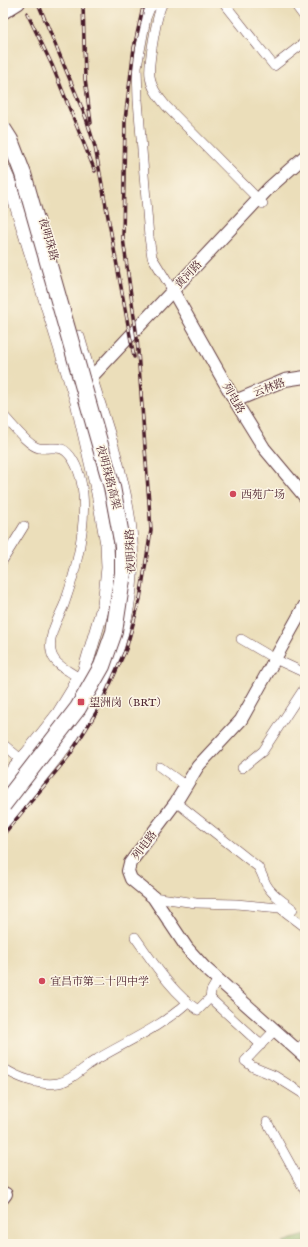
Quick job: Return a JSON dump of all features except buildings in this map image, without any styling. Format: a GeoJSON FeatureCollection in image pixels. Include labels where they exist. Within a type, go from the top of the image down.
{"type":"FeatureCollection","features":[{"type":"Feature","properties":{"kind":"highway","name":"夜明珠路高架"},"geometry":{"type":"LineString","coordinates":[[3,129],[10,140],[23,174],[112,487],[123,546],[123,573],[119,608],[114,632],[102,666],[78,708],[5,799]]}},
{"type":"Feature","properties":{"kind":"highway","name":"夜明珠路高架"},"geometry":{"type":"LineString","coordinates":[[3,148],[19,188],[80,395],[111,515],[116,568],[107,626],[96,660],[84,685],[5,799]]}},
{"type":"Feature","properties":{"kind":"main road","name":"夜明珠路"},"geometry":{"type":"LineString","coordinates":[[3,119],[15,138],[30,178],[118,469],[127,509],[131,539],[130,580],[122,634],[111,668],[78,728],[3,823]]}},
{"type":"Feature","properties":{"kind":"main road","name":"夜明珠路"},"geometry":{"type":"LineString","coordinates":[[3,168],[8,179],[76,399],[98,494],[107,544],[108,568],[104,604],[84,672],[59,713],[22,760],[3,781]]}},
{"type":"Feature","properties":{"kind":"street"},"geometry":{"type":"LineString","coordinates":[[3,13],[19,3]]}},
{"type":"Feature","properties":{"kind":"street"},"geometry":{"type":"LineString","coordinates":[[157,3],[150,8],[146,18],[137,67],[138,100],[148,230],[152,257],[174,293]]}},
{"type":"Feature","properties":{"kind":"street"},"geometry":{"type":"LineString","coordinates":[[163,3],[151,59],[150,76],[155,91],[166,106],[261,202]]}},
{"type":"Feature","properties":{"kind":"street"},"geometry":{"type":"LineString","coordinates":[[224,3],[274,66],[305,42]]}},
{"type":"Feature","properties":{"kind":"street"},"geometry":{"type":"LineString","coordinates":[[294,3],[305,18]]}},
{"type":"Feature","properties":{"kind":"street","name":"黄河路"},"geometry":{"type":"LineString","coordinates":[[76,399],[174,293],[305,156]]}},
{"type":"Feature","properties":{"kind":"street","name":"黄河路"},"geometry":{"type":"LineString","coordinates":[[261,202],[305,164]]}},
{"type":"Feature","properties":{"kind":"street","name":"列电路"},"geometry":{"type":"LineString","coordinates":[[174,293],[235,401],[264,448],[305,497]]}},
{"type":"Feature","properties":{"kind":"street","name":"云林路"},"geometry":{"type":"LineString","coordinates":[[235,401],[285,380],[305,377]]}},
{"type":"Feature","properties":{"kind":"street"},"geometry":{"type":"LineString","coordinates":[[3,415],[26,439],[38,448],[57,447],[65,450],[73,460],[79,474],[83,501],[80,551],[64,604],[52,634],[51,651],[56,661],[76,676],[26,747],[22,760],[3,744]]}},
{"type":"Feature","properties":{"kind":"street"},"geometry":{"type":"LineString","coordinates":[[3,560],[24,526]]}},
{"type":"Feature","properties":{"kind":"street","name":"列电路"},"geometry":{"type":"LineString","coordinates":[[302,1050],[274,1030],[218,979],[188,948],[153,897],[131,879],[128,871],[130,863],[176,802],[198,766],[241,720],[305,605]]}},
{"type":"Feature","properties":{"kind":"street"},"geometry":{"type":"LineString","coordinates":[[241,638],[275,659],[305,673]]}},
{"type":"Feature","properties":{"kind":"street"},"geometry":{"type":"LineString","coordinates":[[242,768],[263,751],[305,687]]}},
{"type":"Feature","properties":{"kind":"street"},"geometry":{"type":"LineString","coordinates":[[160,767],[186,786]]}},
{"type":"Feature","properties":{"kind":"street"},"geometry":{"type":"LineString","coordinates":[[176,802],[258,867],[264,876],[267,885],[275,895],[292,909]]}},
{"type":"Feature","properties":{"kind":"street"},"geometry":{"type":"LineString","coordinates":[[153,897],[196,904],[250,905],[280,908],[305,927]]}},
{"type":"Feature","properties":{"kind":"street"},"geometry":{"type":"LineString","coordinates":[[135,937],[176,991],[187,1003],[198,1010],[210,998],[211,991],[218,979]]}},
{"type":"Feature","properties":{"kind":"street"},"geometry":{"type":"LineString","coordinates":[[210,998],[261,1045]]}},
{"type":"Feature","properties":{"kind":"street"},"geometry":{"type":"LineString","coordinates":[[3,1068],[25,1079],[47,1083],[59,1083],[70,1078],[102,1057],[154,1029],[187,1003]]}},
{"type":"Feature","properties":{"kind":"street"},"geometry":{"type":"LineString","coordinates":[[274,1030],[245,1061],[253,1067],[275,1076],[305,1095]]}},
{"type":"Feature","properties":{"kind":"street"},"geometry":{"type":"LineString","coordinates":[[267,1122],[305,1191]]}},
{"type":"Feature","properties":{"kind":"green space"},"geometry":{"type":"Polygon","coordinates":[[[305,1235],[305,1244],[284,1244],[283,1242],[305,1235]]]}},
{"type":"Feature","properties":{"kind":"railway"},"geometry":{"type":"LineString","coordinates":[[38,3],[86,118],[95,147],[134,357]]}},
{"type":"Feature","properties":{"kind":"railway"},"geometry":{"type":"LineString","coordinates":[[83,3],[85,79],[91,123]]}},
{"type":"Feature","properties":{"kind":"railway"},"geometry":{"type":"LineString","coordinates":[[3,835],[69,756],[99,708],[126,649],[140,599],[151,530],[137,338],[123,238],[125,120],[134,48],[144,3]]}},
{"type":"Feature","properties":{"kind":"railway"},"geometry":{"type":"LineString","coordinates":[[27,13],[52,65],[95,171]]}},
{"type":"Feature","properties":{"kind":"place","name":"西苑广场"},"geometry":{"type":"Point","coordinates":[233,494]}},
{"type":"Feature","properties":{"kind":"place","name":"望洲岗（BRT）"},"geometry":{"type":"Point","coordinates":[81,702]}},
{"type":"Feature","properties":{"kind":"place","name":"宜昌市第二十四中学"},"geometry":{"type":"Point","coordinates":[42,981]}}]}
